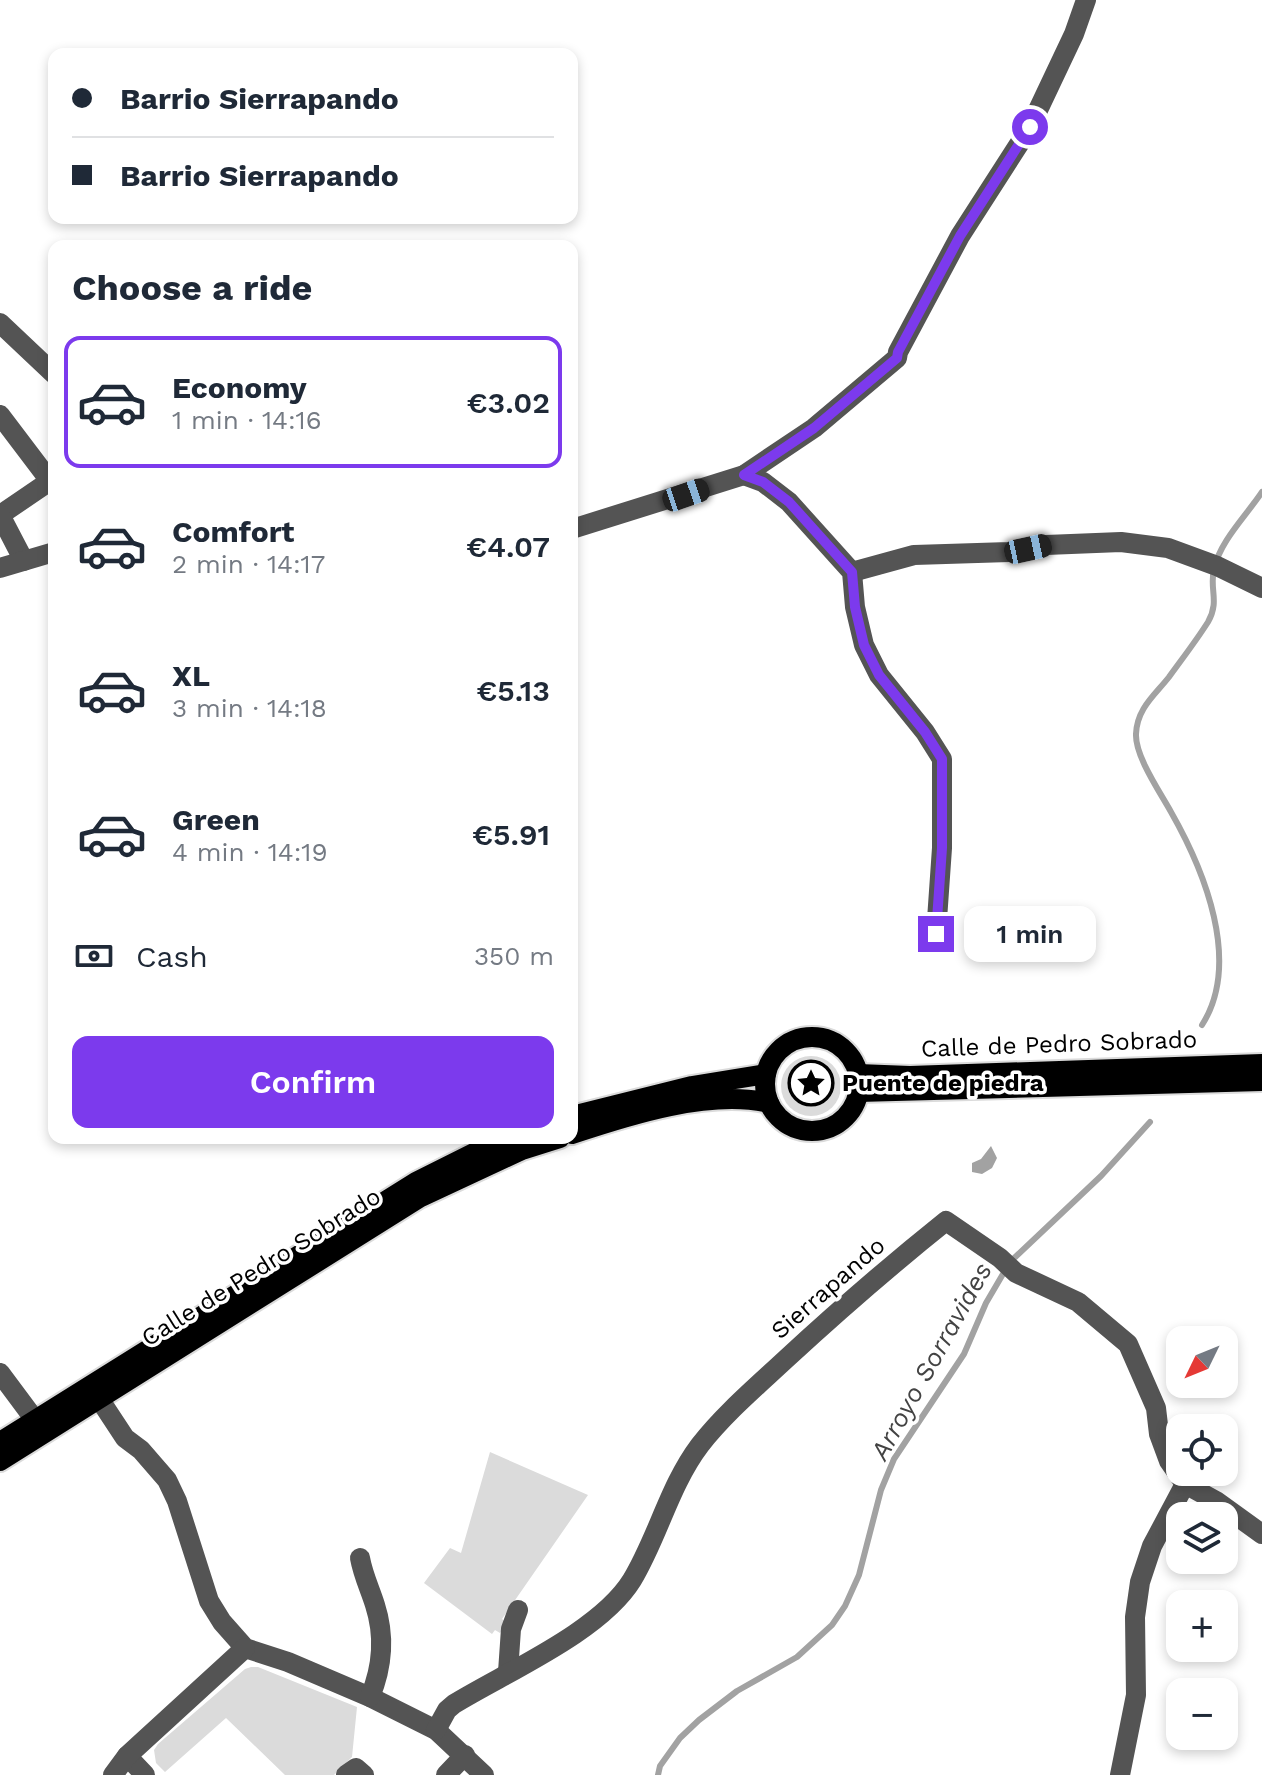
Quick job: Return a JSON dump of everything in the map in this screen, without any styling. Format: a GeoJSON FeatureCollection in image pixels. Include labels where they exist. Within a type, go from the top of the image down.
{"type":"FeatureCollection","features":[{"type":"Feature","properties":{"kind":"main road"},"geometry":{"type":"LineString","coordinates":[[812,1037],[841,1047],[852,1059],[858,1083],[853,1106],[844,1118],[832,1127],[817,1131],[788,1125],[777,1116],[765,1089],[766,1074],[772,1059],[782,1047],[812,1037]]}},
{"type":"Feature","properties":{"kind":"main road","name":"Calle de Pedro Sobrado"},"geometry":{"type":"LineString","coordinates":[[858,1083],[910,1076],[1262,1064]]}},
{"type":"Feature","properties":{"kind":"main road"},"geometry":{"type":"LineString","coordinates":[[578,1114],[692,1086],[766,1074]]}},
{"type":"Feature","properties":{"kind":"main road","name":"Calle de Pedro Sobrado"},"geometry":{"type":"LineString","coordinates":[[858,1083],[1262,1081]]}},
{"type":"Feature","properties":{"kind":"main road"},"geometry":{"type":"LineString","coordinates":[[578,1132],[610,1121],[703,1101],[747,1098],[769,1103]]}},
{"type":"Feature","properties":{"kind":"main road","name":"Calle de Pedro Sobrado"},"geometry":{"type":"LineString","coordinates":[[0,1442],[416,1182],[495,1144]]}},
{"type":"Feature","properties":{"kind":"main road","name":"Calle de Pedro Sobrado"},"geometry":{"type":"LineString","coordinates":[[0,1461],[419,1198],[541,1144]]}},
{"type":"Feature","properties":{"kind":"street"},"geometry":{"type":"LineString","coordinates":[[578,527],[744,475],[814,428],[897,358],[960,236],[1030,127],[1074,34],[1086,0]]}},
{"type":"Feature","properties":{"kind":"street"},"geometry":{"type":"LineString","coordinates":[[0,323],[48,368]]}},
{"type":"Feature","properties":{"kind":"street"},"geometry":{"type":"LineString","coordinates":[[0,415],[48,475]]}},
{"type":"Feature","properties":{"kind":"street"},"geometry":{"type":"LineString","coordinates":[[744,475],[763,482],[789,502],[852,572],[855,607],[864,645],[879,675],[925,732],[942,759],[942,848],[936,934]]}},
{"type":"Feature","properties":{"kind":"street"},"geometry":{"type":"LineString","coordinates":[[24,561],[0,515],[48,483]]}},
{"type":"Feature","properties":{"kind":"street"},"geometry":{"type":"LineString","coordinates":[[852,572],[914,555],[1009,552],[1046,545],[1121,542],[1168,548],[1208,562],[1262,588]]}},
{"type":"Feature","properties":{"kind":"street"},"geometry":{"type":"LineString","coordinates":[[0,568],[48,554]]}},
{"type":"Feature","properties":{"kind":"street","name":"Sierrapando"},"geometry":{"type":"LineString","coordinates":[[436,1730],[454,1704],[578,1633],[606,1612],[631,1582],[678,1478],[701,1444],[754,1389],[878,1276],[946,1221],[1000,1258],[1016,1273],[1078,1302],[1128,1344],[1156,1408],[1159,1434],[1166,1453]]}},
{"type":"Feature","properties":{"kind":"street"},"geometry":{"type":"LineString","coordinates":[[0,1373],[35,1420]]}},
{"type":"Feature","properties":{"kind":"street"},"geometry":{"type":"LineString","coordinates":[[100,1400],[125,1438],[148,1457],[167,1480],[177,1501],[209,1601],[222,1622],[245,1648],[288,1662],[370,1697],[436,1730],[484,1775]]}},
{"type":"Feature","properties":{"kind":"street"},"geometry":{"type":"LineString","coordinates":[[1120,1775],[1136,1695],[1135,1617],[1140,1582],[1152,1546],[1184,1486]]}},
{"type":"Feature","properties":{"kind":"street"},"geometry":{"type":"LineString","coordinates":[[1189,1486],[1216,1501],[1262,1534]]}},
{"type":"Feature","properties":{"kind":"street"},"geometry":{"type":"LineString","coordinates":[[360,1558],[364,1578],[375,1602],[382,1663],[370,1697]]}},
{"type":"Feature","properties":{"kind":"street"},"geometry":{"type":"LineString","coordinates":[[508,1672],[511,1629],[518,1610]]}},
{"type":"Feature","properties":{"kind":"street"},"geometry":{"type":"LineString","coordinates":[[113,1775],[127,1756],[245,1648]]}},
{"type":"Feature","properties":{"kind":"street"},"geometry":{"type":"LineString","coordinates":[[446,1775],[465,1755]]}},
{"type":"Feature","properties":{"kind":"street"},"geometry":{"type":"LineString","coordinates":[[127,1756],[145,1775]]}},
{"type":"Feature","properties":{"kind":"street"},"geometry":{"type":"LineString","coordinates":[[346,1775],[356,1768],[364,1775]]}},
{"type":"Feature","properties":{"kind":"shaded area"},"geometry":{"type":"Polygon","coordinates":[[[811,1056],[823,1058],[832,1065],[839,1074],[839,1098],[832,1107],[823,1114],[811,1116],[799,1114],[790,1107],[783,1098],[781,1086],[783,1074],[790,1065],[799,1058],[811,1056]]]}},
{"type":"Feature","properties":{"kind":"shaded area"},"geometry":{"type":"Polygon","coordinates":[[[991,1146],[997,1158],[992,1168],[982,1174],[972,1172],[972,1163],[981,1159],[991,1146]]]}},
{"type":"Feature","properties":{"kind":"shaded area"},"geometry":{"type":"Polygon","coordinates":[[[490,1452],[588,1495],[502,1619],[507,1623],[500,1633],[495,1630],[492,1634],[424,1583],[450,1548],[461,1553],[490,1452]]]}},
{"type":"Feature","properties":{"kind":"shaded area"},"geometry":{"type":"Polygon","coordinates":[[[251,1667],[258,1667],[357,1707],[352,1757],[334,1775],[285,1775],[226,1718],[165,1772],[156,1763],[154,1750],[158,1744],[251,1667]]]}},
{"type":"Feature","properties":{"kind":"waterway","name":"Arroyo Sorravides"},"geometry":{"type":"LineString","coordinates":[[1202,1025],[1214,1000],[1219,973],[1214,917],[1195,861],[1144,763],[1137,743],[1137,725],[1143,709],[1208,622],[1213,608],[1213,576],[1217,559],[1262,492]]}},
{"type":"Feature","properties":{"kind":"waterway","name":"Arroyo Sorravides"},"geometry":{"type":"LineString","coordinates":[[658,1775],[660,1766],[680,1738],[699,1720],[737,1691],[797,1657],[832,1625],[845,1606],[859,1575],[881,1490],[894,1459],[964,1354],[986,1303],[1010,1262],[1101,1176],[1150,1122]]}},
{"type":"Feature","properties":{"kind":"place","name":"Puente de piedra"},"geometry":{"type":"Point","coordinates":[811,1083]}},
{"type":"Feature","properties":{"kind":"route"},"geometry":{"type":"LineString","coordinates":[[936,934],[942,848],[942,759],[925,732],[879,675],[864,645],[855,607],[852,572],[789,502],[763,482],[744,475],[814,428],[897,358],[960,236],[1030,127]]}}]}
